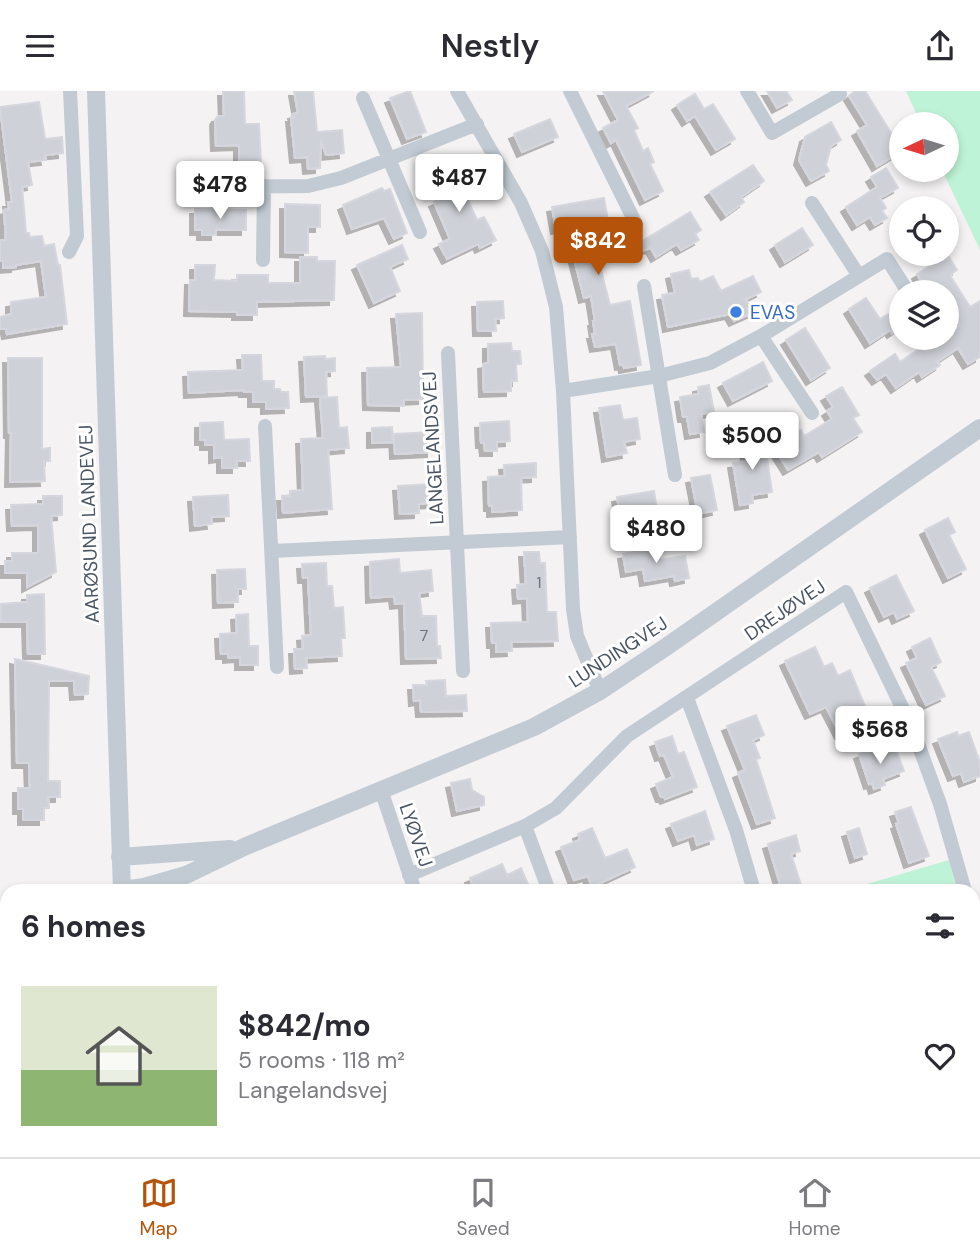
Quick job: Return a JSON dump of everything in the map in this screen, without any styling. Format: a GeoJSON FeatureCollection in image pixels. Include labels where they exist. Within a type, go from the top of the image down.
{"type":"FeatureCollection","features":[{"type":"Feature","properties":{"kind":"street"},"geometry":{"type":"LineString","coordinates":[[69,253],[77,236],[70,91]]}},
{"type":"Feature","properties":{"kind":"street","name":"AARØSUND LANDEVEJ"},"geometry":{"type":"LineString","coordinates":[[96,91],[122,884]]}},
{"type":"Feature","properties":{"kind":"street"},"geometry":{"type":"LineString","coordinates":[[457,91],[521,203],[542,251],[556,307],[564,391],[573,609],[577,636],[600,691]]}},
{"type":"Feature","properties":{"kind":"street"},"geometry":{"type":"LineString","coordinates":[[570,91],[636,224]]}},
{"type":"Feature","properties":{"kind":"street"},"geometry":{"type":"LineString","coordinates":[[747,91],[772,133],[840,93]]}},
{"type":"Feature","properties":{"kind":"street"},"geometry":{"type":"LineString","coordinates":[[363,98],[420,232]]}},
{"type":"Feature","properties":{"kind":"street"},"geometry":{"type":"LineString","coordinates":[[206,187],[308,186],[341,178],[477,124]]}},
{"type":"Feature","properties":{"kind":"street"},"geometry":{"type":"LineString","coordinates":[[73,155],[98,156]]}},
{"type":"Feature","properties":{"kind":"street"},"geometry":{"type":"LineString","coordinates":[[262,260],[264,186]]}},
{"type":"Feature","properties":{"kind":"street"},"geometry":{"type":"LineString","coordinates":[[812,203],[859,276]]}},
{"type":"Feature","properties":{"kind":"street"},"geometry":{"type":"LineString","coordinates":[[564,391],[659,376],[710,363],[761,336],[887,259],[900,280]]}},
{"type":"Feature","properties":{"kind":"street"},"geometry":{"type":"LineString","coordinates":[[644,286],[675,475]]}},
{"type":"Feature","properties":{"kind":"street"},"geometry":{"type":"LineString","coordinates":[[761,336],[812,413]]}},
{"type":"Feature","properties":{"kind":"street","name":"LANGELANDSVEJ"},"geometry":{"type":"LineString","coordinates":[[448,353],[463,671]]}},
{"type":"Feature","properties":{"kind":"street"},"geometry":{"type":"LineString","coordinates":[[265,426],[277,667]]}},
{"type":"Feature","properties":{"kind":"street","name":"LUNDINGVEJ"},"geometry":{"type":"LineString","coordinates":[[156,884],[176,879],[244,847],[534,727],[600,691],[979,433]]}},
{"type":"Feature","properties":{"kind":"street","name":"LANGELANDSVEJ"},"geometry":{"type":"LineString","coordinates":[[272,551],[570,537]]}},
{"type":"Feature","properties":{"kind":"street","name":"DREJØVEJ"},"geometry":{"type":"LineString","coordinates":[[409,875],[524,826],[556,808],[627,736],[846,592],[913,730],[940,804],[963,884]]}},
{"type":"Feature","properties":{"kind":"street"},"geometry":{"type":"LineString","coordinates":[[687,698],[737,830],[752,884]]}},
{"type":"Feature","properties":{"kind":"street","name":"LYØVEJ"},"geometry":{"type":"LineString","coordinates":[[381,790],[412,884]]}},
{"type":"Feature","properties":{"kind":"street"},"geometry":{"type":"LineString","coordinates":[[524,826],[546,884]]}},
{"type":"Feature","properties":{"kind":"street","name":"LUNDINGVEJ"},"geometry":{"type":"LineString","coordinates":[[120,857],[244,847]]}},
{"type":"Feature","properties":{"kind":"green space"},"geometry":{"type":"Polygon","coordinates":[[[906,91],[980,91],[980,250],[959,206],[959,196],[954,196],[948,182],[959,182],[959,112],[916,112],[906,91]]]}},
{"type":"Feature","properties":{"kind":"green space"},"geometry":{"type":"Polygon","coordinates":[[[949,860],[955,884],[867,884],[949,860]]]}},
{"type":"Feature","properties":{"kind":"building"},"geometry":{"type":"Polygon","coordinates":[[[223,91],[244,91],[245,124],[259,124],[261,164],[239,165],[239,145],[216,146],[215,120],[224,116],[223,91]]]}},
{"type":"Feature","properties":{"kind":"building"},"geometry":{"type":"Polygon","coordinates":[[[294,91],[313,91],[317,132],[342,130],[344,153],[326,155],[321,140],[320,168],[308,169],[307,157],[295,158],[291,117],[298,113],[294,91]]]}},
{"type":"Feature","properties":{"kind":"building"},"geometry":{"type":"Polygon","coordinates":[[[410,91],[426,132],[407,139],[390,98],[410,91]]]}},
{"type":"Feature","properties":{"kind":"building"},"geometry":{"type":"Polygon","coordinates":[[[603,91],[654,91],[626,106],[638,128],[634,130],[643,151],[648,148],[654,162],[650,164],[663,191],[645,200],[616,140],[611,143],[603,128],[618,120],[603,91]]]}},
{"type":"Feature","properties":{"kind":"building"},"geometry":{"type":"Polygon","coordinates":[[[767,91],[786,91],[792,100],[777,108],[767,91]]]}},
{"type":"Feature","properties":{"kind":"building"},"geometry":{"type":"Polygon","coordinates":[[[855,91],[865,91],[889,130],[889,159],[877,166],[857,131],[867,125],[849,96],[855,91]]]}},
{"type":"Feature","properties":{"kind":"building"},"geometry":{"type":"Polygon","coordinates":[[[695,94],[704,109],[713,104],[735,139],[716,150],[695,116],[687,121],[677,105],[695,94]]]}},
{"type":"Feature","properties":{"kind":"building"},"geometry":{"type":"Polygon","coordinates":[[[39,102],[45,139],[62,137],[63,153],[45,155],[46,160],[28,162],[32,185],[22,187],[26,233],[29,233],[30,237],[42,236],[44,246],[54,244],[60,265],[67,324],[7,334],[6,329],[0,329],[0,317],[11,314],[11,302],[46,297],[41,261],[3,268],[3,261],[0,261],[0,240],[6,240],[4,210],[9,209],[8,202],[12,202],[0,107],[39,102]]]}},
{"type":"Feature","properties":{"kind":"building"},"geometry":{"type":"Polygon","coordinates":[[[550,119],[558,137],[522,152],[514,134],[550,119]]]}},
{"type":"Feature","properties":{"kind":"building"},"geometry":{"type":"Polygon","coordinates":[[[831,122],[841,140],[831,146],[826,165],[829,171],[811,181],[799,160],[805,137],[831,122]]]}},
{"type":"Feature","properties":{"kind":"building"},"geometry":{"type":"Polygon","coordinates":[[[457,159],[466,177],[459,181],[477,220],[484,217],[496,240],[480,248],[478,244],[447,259],[439,244],[450,239],[434,202],[445,197],[433,170],[457,159]]]}},
{"type":"Feature","properties":{"kind":"building"},"geometry":{"type":"Polygon","coordinates":[[[753,165],[764,181],[741,197],[744,202],[726,215],[710,192],[753,165]]]}},
{"type":"Feature","properties":{"kind":"building"},"geometry":{"type":"Polygon","coordinates":[[[886,168],[889,182],[894,182],[898,188],[880,198],[886,208],[882,211],[887,218],[875,225],[870,217],[857,225],[846,207],[877,187],[871,177],[886,168]]]}},
{"type":"Feature","properties":{"kind":"building"},"geometry":{"type":"Polygon","coordinates":[[[382,188],[384,191],[390,189],[407,233],[394,239],[384,218],[352,229],[343,205],[382,188]]]}},
{"type":"Feature","properties":{"kind":"building"},"geometry":{"type":"Polygon","coordinates":[[[604,198],[608,220],[602,221],[611,255],[598,259],[610,305],[630,301],[641,365],[624,368],[623,364],[620,365],[616,344],[595,347],[591,296],[584,298],[566,227],[556,229],[552,207],[604,198]]]}},
{"type":"Feature","properties":{"kind":"building"},"geometry":{"type":"Polygon","coordinates":[[[285,204],[320,205],[320,227],[308,227],[308,253],[285,252],[285,204]]]}},
{"type":"Feature","properties":{"kind":"building"},"geometry":{"type":"Polygon","coordinates":[[[195,209],[246,210],[246,230],[216,230],[216,235],[202,235],[202,230],[195,230],[195,209]]]}},
{"type":"Feature","properties":{"kind":"building"},"geometry":{"type":"Polygon","coordinates":[[[690,212],[701,230],[695,234],[699,240],[681,250],[677,244],[656,257],[651,248],[628,255],[626,251],[690,212]]]}},
{"type":"Feature","properties":{"kind":"building"},"geometry":{"type":"Polygon","coordinates":[[[802,228],[813,245],[785,262],[775,245],[802,228]]]}},
{"type":"Feature","properties":{"kind":"building"},"geometry":{"type":"Polygon","coordinates":[[[402,245],[408,259],[390,267],[400,291],[374,303],[357,265],[402,245]]]}},
{"type":"Feature","properties":{"kind":"building"},"geometry":{"type":"Polygon","coordinates":[[[300,257],[335,261],[334,300],[257,302],[257,315],[189,311],[190,280],[195,280],[195,265],[215,265],[214,280],[237,281],[237,275],[268,275],[268,283],[300,283],[300,257]]]}},
{"type":"Feature","properties":{"kind":"building"},"geometry":{"type":"Polygon","coordinates":[[[930,266],[955,266],[957,270],[951,274],[953,280],[921,280],[917,274],[930,266]]]}},
{"type":"Feature","properties":{"kind":"building"},"geometry":{"type":"Polygon","coordinates":[[[689,270],[691,279],[698,278],[700,282],[713,276],[721,291],[753,276],[761,292],[746,299],[752,313],[734,321],[730,314],[668,327],[662,295],[675,293],[671,274],[689,270]]]}},
{"type":"Feature","properties":{"kind":"building"},"geometry":{"type":"Polygon","coordinates":[[[959,290],[970,307],[980,301],[980,357],[968,364],[959,350],[959,290]]]}},
{"type":"Feature","properties":{"kind":"building"},"geometry":{"type":"Polygon","coordinates":[[[866,298],[880,319],[889,314],[889,331],[870,343],[849,309],[866,298]]]}},
{"type":"Feature","properties":{"kind":"building"},"geometry":{"type":"Polygon","coordinates":[[[503,301],[504,318],[495,319],[496,331],[478,331],[477,302],[503,301]]]}},
{"type":"Feature","properties":{"kind":"building"},"geometry":{"type":"Polygon","coordinates":[[[422,313],[423,399],[404,400],[404,406],[368,405],[367,368],[401,367],[396,314],[422,313]]]}},
{"type":"Feature","properties":{"kind":"building"},"geometry":{"type":"Polygon","coordinates":[[[805,328],[830,368],[811,380],[786,340],[805,328]]]}},
{"type":"Feature","properties":{"kind":"building"},"geometry":{"type":"Polygon","coordinates":[[[511,343],[512,351],[520,351],[521,364],[516,364],[517,381],[511,381],[511,391],[484,392],[483,364],[488,363],[488,344],[511,343]]]}},
{"type":"Feature","properties":{"kind":"building"},"geometry":{"type":"Polygon","coordinates":[[[917,350],[955,350],[937,362],[940,365],[922,377],[919,372],[896,388],[886,374],[877,380],[870,371],[895,354],[900,362],[917,350]]]}},
{"type":"Feature","properties":{"kind":"building"},"geometry":{"type":"Polygon","coordinates":[[[242,355],[261,355],[262,381],[274,381],[274,389],[288,392],[289,408],[266,409],[266,402],[253,402],[253,392],[244,390],[189,393],[188,372],[243,370],[242,355]]]}},
{"type":"Feature","properties":{"kind":"building"},"geometry":{"type":"Polygon","coordinates":[[[325,356],[325,359],[335,358],[335,371],[326,372],[327,396],[306,397],[304,357],[325,356]]]}},
{"type":"Feature","properties":{"kind":"building"},"geometry":{"type":"Polygon","coordinates":[[[8,358],[42,358],[42,449],[50,448],[50,461],[44,461],[45,481],[10,482],[8,358]]]}},
{"type":"Feature","properties":{"kind":"building"},"geometry":{"type":"Polygon","coordinates":[[[763,362],[772,381],[733,401],[723,383],[763,362]]]}},
{"type":"Feature","properties":{"kind":"building"},"geometry":{"type":"Polygon","coordinates":[[[709,385],[714,412],[701,414],[704,432],[690,434],[687,417],[683,417],[680,397],[699,394],[698,387],[709,385]]]}},
{"type":"Feature","properties":{"kind":"building"},"geometry":{"type":"Polygon","coordinates":[[[842,387],[859,415],[853,418],[862,432],[822,457],[819,452],[788,470],[773,446],[801,430],[804,436],[832,419],[827,411],[833,407],[826,396],[842,387]]]}},
{"type":"Feature","properties":{"kind":"building"},"geometry":{"type":"Polygon","coordinates":[[[337,397],[339,428],[347,427],[349,448],[328,450],[332,509],[283,513],[282,496],[290,496],[290,491],[303,490],[301,439],[323,438],[320,398],[337,397]]]}},
{"type":"Feature","properties":{"kind":"building"},"geometry":{"type":"Polygon","coordinates":[[[620,405],[623,420],[637,418],[640,439],[624,442],[627,453],[607,457],[599,408],[620,405]]]}},
{"type":"Feature","properties":{"kind":"building"},"geometry":{"type":"Polygon","coordinates":[[[509,421],[510,441],[497,442],[497,451],[485,451],[484,443],[481,443],[480,423],[509,421]]]}},
{"type":"Feature","properties":{"kind":"building"},"geometry":{"type":"Polygon","coordinates":[[[223,422],[224,440],[249,439],[250,461],[237,461],[237,468],[222,468],[222,457],[214,458],[214,445],[205,445],[205,440],[200,440],[200,423],[223,422]]]}},
{"type":"Feature","properties":{"kind":"building"},"geometry":{"type":"Polygon","coordinates":[[[392,427],[393,442],[372,443],[372,428],[392,427]]]}},
{"type":"Feature","properties":{"kind":"building"},"geometry":{"type":"Polygon","coordinates":[[[432,432],[432,452],[395,454],[394,434],[432,432]]]}},
{"type":"Feature","properties":{"kind":"building"},"geometry":{"type":"Polygon","coordinates":[[[755,434],[762,453],[766,451],[772,492],[752,495],[753,503],[740,505],[733,463],[748,461],[741,440],[755,434]]]}},
{"type":"Feature","properties":{"kind":"building"},"geometry":{"type":"Polygon","coordinates":[[[536,463],[536,477],[521,478],[522,510],[492,512],[492,506],[489,506],[488,477],[505,476],[504,465],[536,463]]]}},
{"type":"Feature","properties":{"kind":"building"},"geometry":{"type":"Polygon","coordinates":[[[710,475],[717,510],[698,514],[691,478],[710,475]]]}},
{"type":"Feature","properties":{"kind":"building"},"geometry":{"type":"Polygon","coordinates":[[[431,484],[432,503],[419,504],[419,513],[400,514],[398,486],[431,484]]]}},
{"type":"Feature","properties":{"kind":"building"},"geometry":{"type":"Polygon","coordinates":[[[654,491],[658,516],[646,518],[645,511],[620,515],[617,497],[654,491]]]}},
{"type":"Feature","properties":{"kind":"building"},"geometry":{"type":"Polygon","coordinates":[[[228,495],[229,516],[211,517],[212,524],[195,526],[193,497],[228,495]]]}},
{"type":"Feature","properties":{"kind":"building"},"geometry":{"type":"Polygon","coordinates":[[[43,496],[62,496],[62,515],[51,516],[56,572],[27,587],[27,573],[5,573],[5,561],[12,561],[12,553],[38,553],[38,525],[12,526],[11,505],[43,504],[43,496]]]}},
{"type":"Feature","properties":{"kind":"building"},"geometry":{"type":"Polygon","coordinates":[[[948,518],[955,532],[949,535],[966,569],[948,578],[925,530],[948,518]]]}},
{"type":"Feature","properties":{"kind":"building"},"geometry":{"type":"Polygon","coordinates":[[[658,548],[660,560],[685,556],[689,578],[675,581],[674,576],[645,581],[643,569],[626,572],[623,554],[658,548]]]}},
{"type":"Feature","properties":{"kind":"building"},"geometry":{"type":"Polygon","coordinates":[[[524,552],[539,552],[540,563],[545,563],[547,612],[556,612],[558,641],[511,642],[512,651],[496,652],[496,643],[492,643],[491,623],[528,622],[527,598],[518,599],[517,585],[526,584],[524,552]]]}},
{"type":"Feature","properties":{"kind":"building"},"geometry":{"type":"Polygon","coordinates":[[[399,559],[400,573],[431,570],[433,591],[419,593],[422,616],[436,616],[437,646],[440,646],[441,658],[406,659],[404,603],[395,604],[394,596],[371,598],[370,562],[399,559]]]}},
{"type":"Feature","properties":{"kind":"building"},"geometry":{"type":"Polygon","coordinates":[[[326,563],[327,586],[332,586],[334,608],[343,607],[345,638],[341,638],[342,656],[306,658],[307,668],[295,669],[294,649],[303,649],[302,636],[311,635],[308,578],[303,578],[302,564],[326,563]]]}},
{"type":"Feature","properties":{"kind":"building"},"geometry":{"type":"Polygon","coordinates":[[[245,569],[246,589],[238,589],[238,602],[218,603],[217,570],[245,569]]]}},
{"type":"Feature","properties":{"kind":"building"},"geometry":{"type":"Polygon","coordinates":[[[896,575],[914,611],[897,619],[894,612],[884,617],[870,588],[896,575]]]}},
{"type":"Feature","properties":{"kind":"building"},"geometry":{"type":"Polygon","coordinates":[[[44,594],[45,654],[28,654],[27,622],[1,622],[1,604],[27,602],[27,595],[44,594]]]}},
{"type":"Feature","properties":{"kind":"building"},"geometry":{"type":"Polygon","coordinates":[[[248,614],[249,646],[258,646],[258,665],[240,665],[240,657],[228,658],[228,654],[221,654],[220,634],[237,633],[236,615],[248,614]]]}},
{"type":"Feature","properties":{"kind":"building"},"geometry":{"type":"Polygon","coordinates":[[[930,638],[941,662],[931,667],[945,696],[926,705],[906,663],[917,658],[912,647],[930,638]]]}},
{"type":"Feature","properties":{"kind":"building"},"geometry":{"type":"Polygon","coordinates":[[[815,647],[824,667],[832,663],[838,676],[850,670],[867,711],[849,719],[853,728],[840,734],[826,707],[810,714],[785,661],[815,647]]]}},
{"type":"Feature","properties":{"kind":"building"},"geometry":{"type":"Polygon","coordinates":[[[15,659],[89,676],[88,694],[75,695],[74,681],[49,681],[48,781],[60,781],[60,797],[48,797],[49,808],[44,808],[44,820],[23,820],[23,809],[18,809],[18,788],[30,788],[29,763],[17,763],[15,659]]]}},
{"type":"Feature","properties":{"kind":"building"},"geometry":{"type":"Polygon","coordinates":[[[445,680],[446,696],[466,695],[467,711],[421,712],[420,700],[414,701],[413,685],[427,685],[426,681],[445,680]]]}},
{"type":"Feature","properties":{"kind":"building"},"geometry":{"type":"Polygon","coordinates":[[[756,715],[764,735],[753,740],[760,758],[756,759],[775,818],[757,824],[738,773],[745,770],[727,726],[756,715]]]}},
{"type":"Feature","properties":{"kind":"building"},"geometry":{"type":"Polygon","coordinates":[[[957,732],[958,736],[969,732],[980,763],[980,776],[964,782],[961,773],[953,776],[938,739],[957,732]]]}},
{"type":"Feature","properties":{"kind":"building"},"geometry":{"type":"Polygon","coordinates":[[[672,736],[678,754],[684,752],[697,787],[665,799],[661,797],[656,784],[673,777],[655,742],[672,736]]]}},
{"type":"Feature","properties":{"kind":"building"},"geometry":{"type":"Polygon","coordinates":[[[880,746],[883,754],[896,750],[904,771],[883,779],[885,785],[874,789],[872,783],[869,784],[859,754],[880,746]]]}},
{"type":"Feature","properties":{"kind":"building"},"geometry":{"type":"Polygon","coordinates":[[[470,779],[472,790],[484,797],[484,805],[457,811],[451,783],[470,779]]]}},
{"type":"Feature","properties":{"kind":"building"},"geometry":{"type":"Polygon","coordinates":[[[911,807],[929,856],[909,863],[896,824],[899,823],[895,812],[911,807]]]}},
{"type":"Feature","properties":{"kind":"building"},"geometry":{"type":"Polygon","coordinates":[[[705,811],[714,839],[697,845],[694,835],[678,841],[671,824],[705,811]]]}},
{"type":"Feature","properties":{"kind":"building"},"geometry":{"type":"Polygon","coordinates":[[[592,828],[605,858],[627,849],[635,867],[598,884],[591,884],[588,876],[574,880],[561,847],[580,840],[578,834],[592,828]]]}},
{"type":"Feature","properties":{"kind":"building"},"geometry":{"type":"Polygon","coordinates":[[[859,828],[867,854],[855,858],[847,832],[859,828]]]}},
{"type":"Feature","properties":{"kind":"building"},"geometry":{"type":"Polygon","coordinates":[[[796,835],[800,851],[791,854],[801,884],[780,884],[768,844],[796,835]]]}},
{"type":"Feature","properties":{"kind":"building"},"geometry":{"type":"Polygon","coordinates":[[[502,864],[507,875],[521,868],[528,884],[472,884],[470,878],[502,864]]]}},
{"type":"Feature","properties":{"kind":"place","name":"EVAS"},"geometry":{"type":"Point","coordinates":[736,312]}}]}
